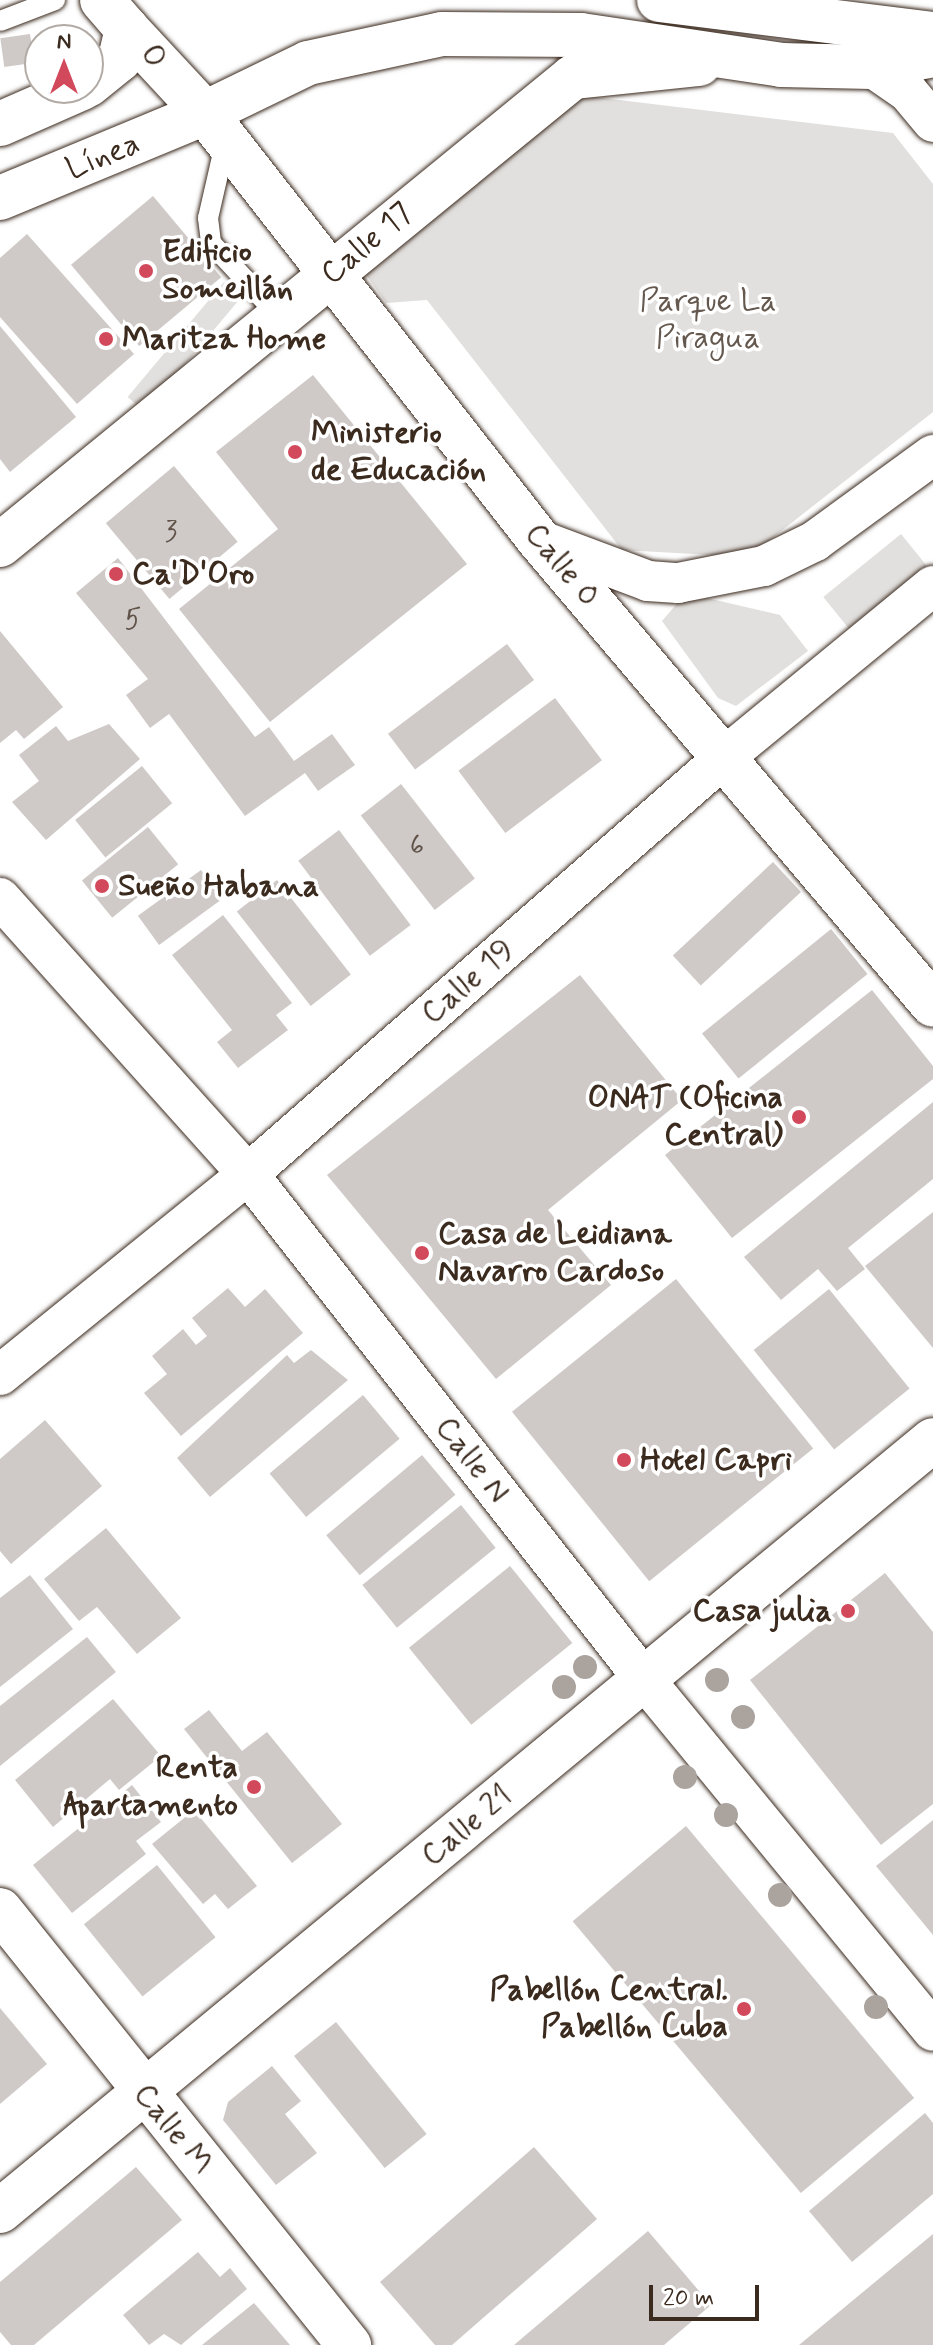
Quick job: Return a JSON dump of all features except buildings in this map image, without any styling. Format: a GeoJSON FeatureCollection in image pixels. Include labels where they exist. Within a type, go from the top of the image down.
{"type":"FeatureCollection","features":[{"type":"Feature","properties":{"kind":"main road"},"geometry":{"type":"LineString","coordinates":[[659,0],[933,34]]}},
{"type":"Feature","properties":{"kind":"main road"},"geometry":{"type":"LineString","coordinates":[[104,72],[120,59],[115,14]]}},
{"type":"Feature","properties":{"kind":"main road","name":"O"},"geometry":{"type":"LineString","coordinates":[[115,14],[216,127]]}},
{"type":"Feature","properties":{"kind":"main road","name":"Línea"},"geometry":{"type":"LineString","coordinates":[[0,198],[216,127],[308,63],[442,34],[581,35],[781,65]]}},
{"type":"Feature","properties":{"kind":"main road"},"geometry":{"type":"LineString","coordinates":[[781,65],[872,67],[933,55]]}},
{"type":"Feature","properties":{"kind":"main road","name":"Calle 17"},"geometry":{"type":"LineString","coordinates":[[0,545],[573,77],[659,63],[781,65]]}},
{"type":"Feature","properties":{"kind":"main road"},"geometry":{"type":"LineString","coordinates":[[0,124],[46,104]]}},
{"type":"Feature","properties":{"kind":"main road","name":"Calle O"},"geometry":{"type":"LineString","coordinates":[[216,127],[539,540],[727,755],[933,1005]]}},
{"type":"Feature","properties":{"kind":"main road","name":"Calle 21"},"geometry":{"type":"LineString","coordinates":[[0,2211],[933,1440]]}},
{"type":"Feature","properties":{"kind":"main road","name":"Calle M"},"geometry":{"type":"LineString","coordinates":[[0,1910],[349,2345]]}},
{"type":"Feature","properties":{"kind":"street"},"geometry":{"type":"LineString","coordinates":[[872,67],[908,92],[933,122]]}},
{"type":"Feature","properties":{"kind":"street"},"geometry":{"type":"LineString","coordinates":[[539,540],[648,581],[735,572],[815,541],[933,455]]}},
{"type":"Feature","properties":{"kind":"street","name":"Calle 19"},"geometry":{"type":"LineString","coordinates":[[0,1375],[248,1174],[727,755],[933,586]]}},
{"type":"Feature","properties":{"kind":"street","name":"Calle N"},"geometry":{"type":"LineString","coordinates":[[0,898],[248,1174],[644,1679],[933,2031]]}},
{"type":"Feature","properties":{"kind":"lane"},"geometry":{"type":"LineString","coordinates":[[0,21],[55,0]]}},
{"type":"Feature","properties":{"kind":"lane"},"geometry":{"type":"LineString","coordinates":[[216,127],[208,218],[211,243],[280,317]]}},
{"type":"Feature","properties":{"kind":"green space","name":"Parque La Piragua"},"geometry":{"type":"Polygon","coordinates":[[[578,95],[893,133],[933,184],[933,412],[748,557],[622,550],[427,300],[386,303],[360,266],[578,95]]]}},
{"type":"Feature","properties":{"kind":"green space"},"geometry":{"type":"Polygon","coordinates":[[[224,282],[242,297],[145,412],[128,397],[224,282]]]}},
{"type":"Feature","properties":{"kind":"green space"},"geometry":{"type":"Polygon","coordinates":[[[901,534],[929,569],[852,632],[823,597],[901,534]]]}},
{"type":"Feature","properties":{"kind":"green space"},"geometry":{"type":"Polygon","coordinates":[[[698,596],[780,615],[808,651],[736,706],[718,698],[662,621],[680,600],[698,596]]]}},
{"type":"Feature","properties":{"kind":"place","name":"Edificio Someillán"},"geometry":{"type":"Point","coordinates":[146,271]}},
{"type":"Feature","properties":{"kind":"place","name":"Maritza Home"},"geometry":{"type":"Point","coordinates":[106,339]}},
{"type":"Feature","properties":{"kind":"place","name":"Ministerio de Educación"},"geometry":{"type":"Point","coordinates":[295,452]}},
{"type":"Feature","properties":{"kind":"place","name":"Ca'D'Oro"},"geometry":{"type":"Point","coordinates":[116,574]}},
{"type":"Feature","properties":{"kind":"place","name":"Sueño Habana"},"geometry":{"type":"Point","coordinates":[102,886]}},
{"type":"Feature","properties":{"kind":"place","name":"ONAT (Oficina Central)"},"geometry":{"type":"Point","coordinates":[799,1117]}},
{"type":"Feature","properties":{"kind":"place","name":"Casa de Leidiana Navarro Cardoso"},"geometry":{"type":"Point","coordinates":[422,1253]}},
{"type":"Feature","properties":{"kind":"place","name":"Hotel Capri"},"geometry":{"type":"Point","coordinates":[624,1460]}},
{"type":"Feature","properties":{"kind":"place","name":"Casa julia"},"geometry":{"type":"Point","coordinates":[848,1611]}},
{"type":"Feature","properties":{"kind":"place","name":"Renta Apartamento"},"geometry":{"type":"Point","coordinates":[254,1787]}},
{"type":"Feature","properties":{"kind":"place","name":"Pabellón Central. Pabellón Cuba"},"geometry":{"type":"Point","coordinates":[744,2009]}}]}
